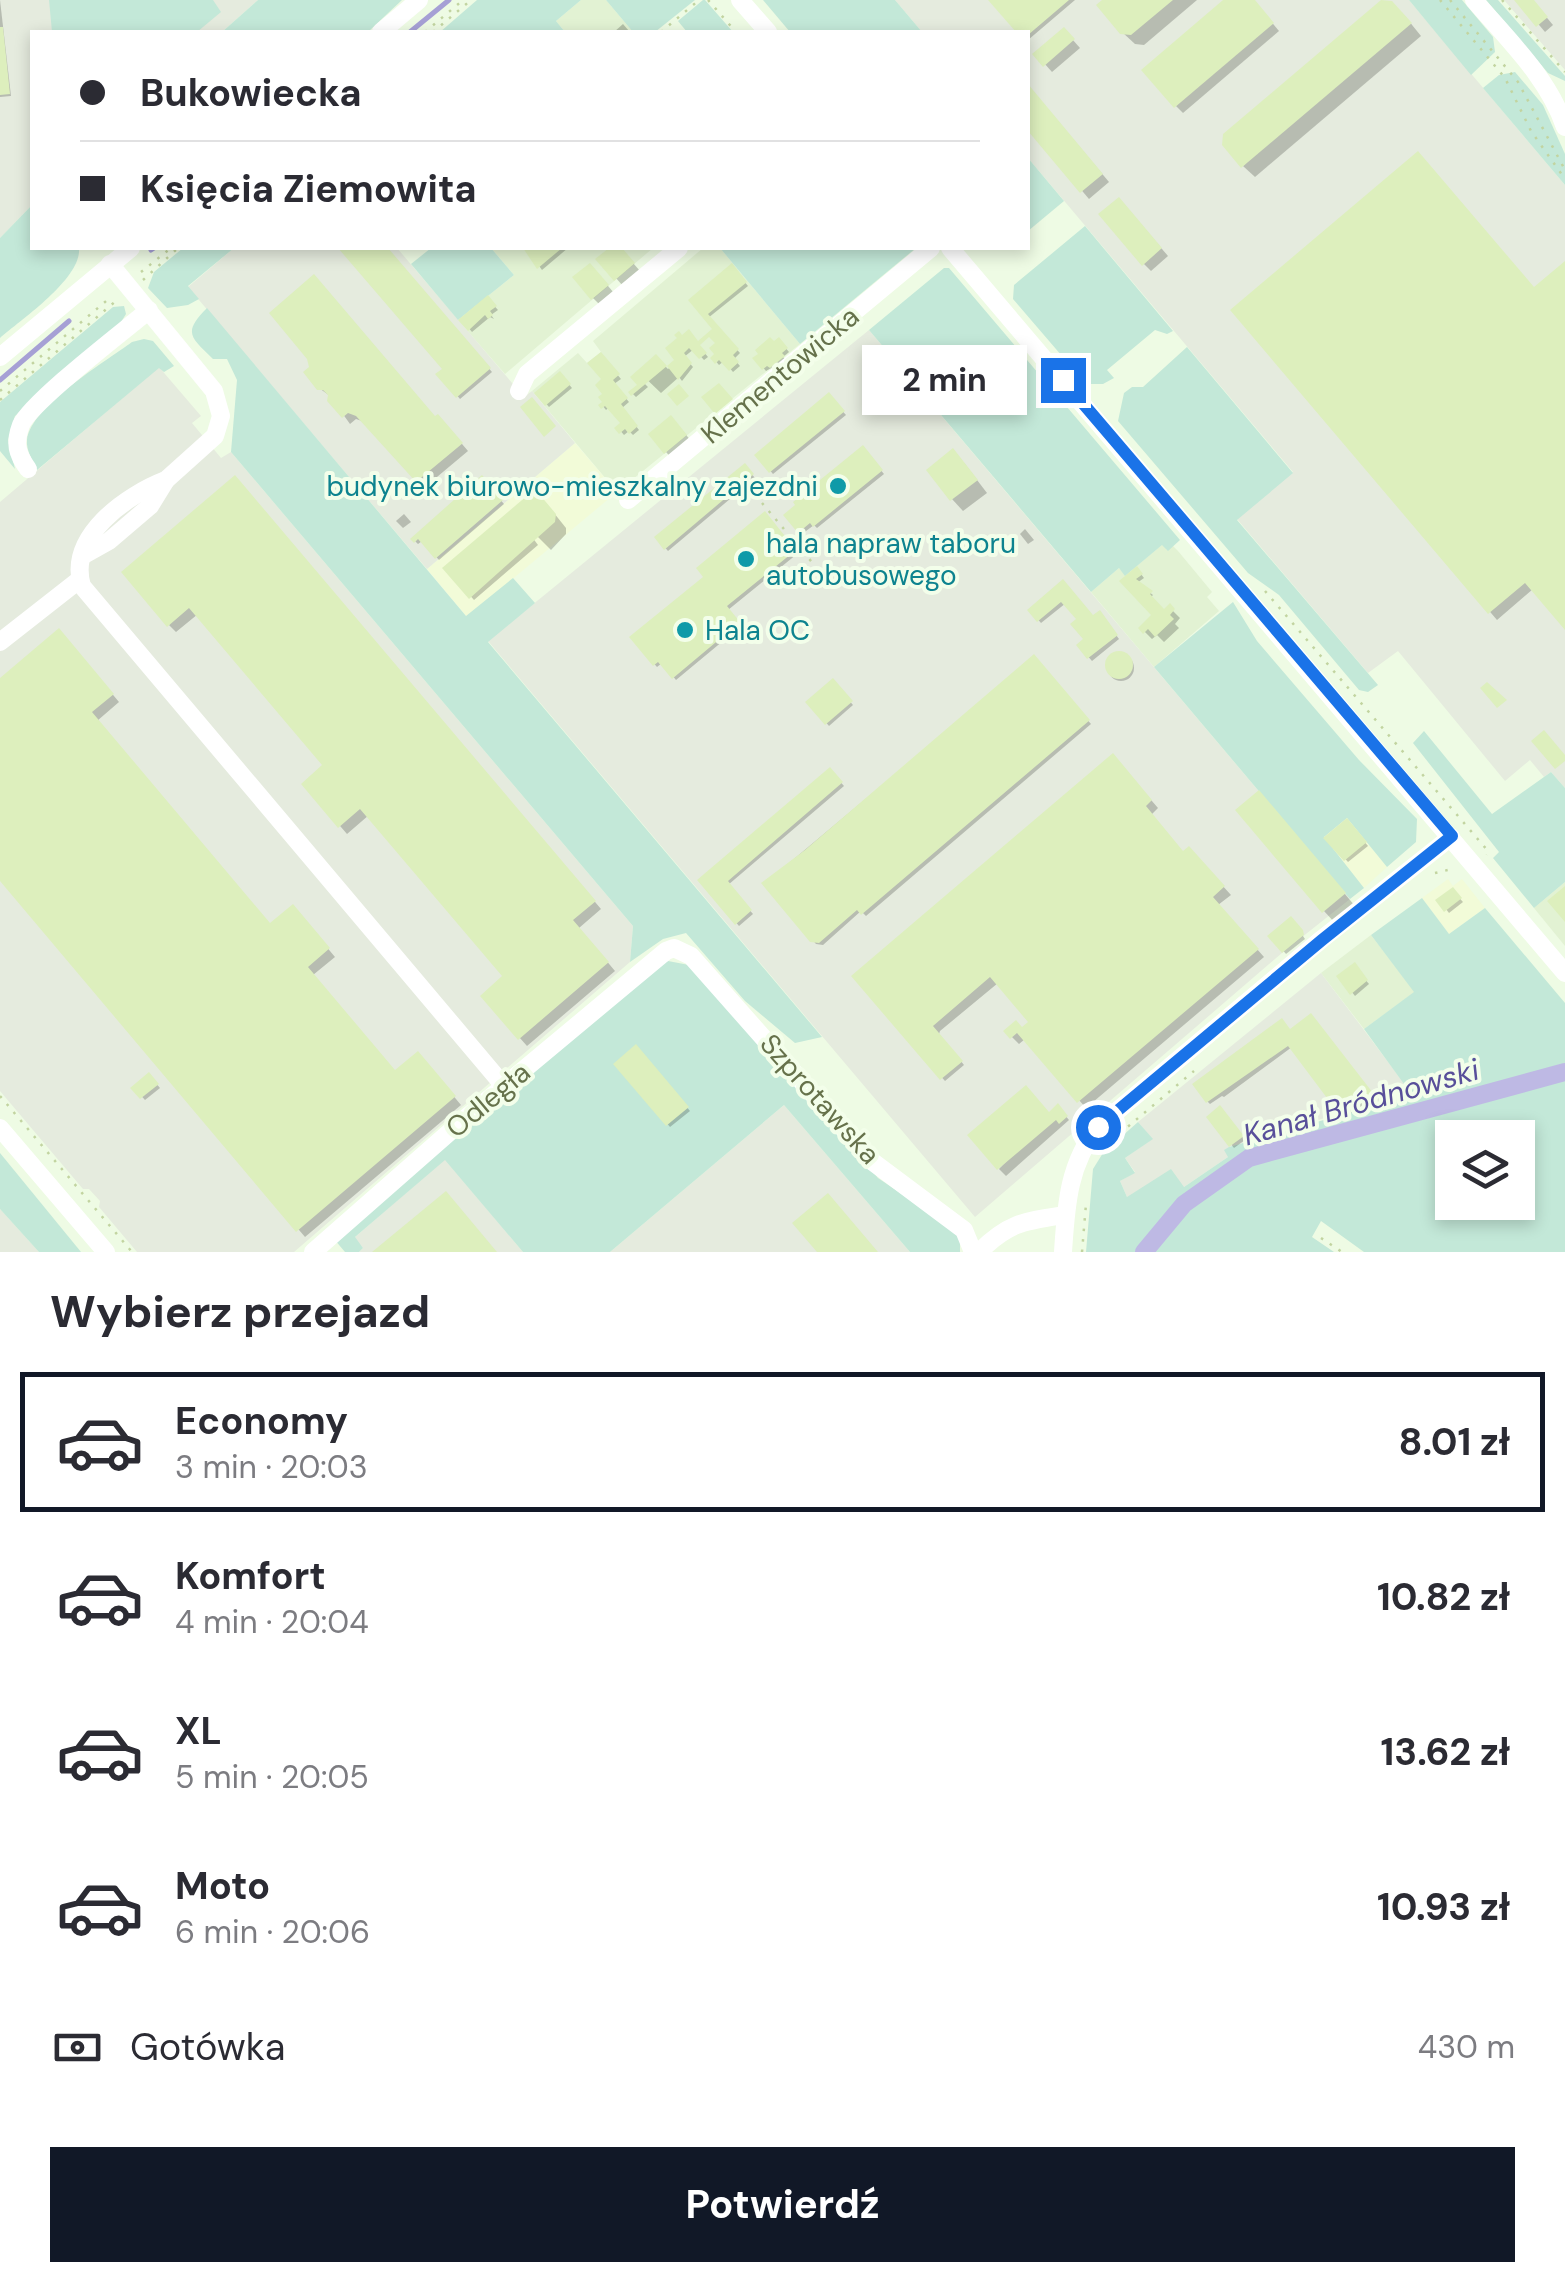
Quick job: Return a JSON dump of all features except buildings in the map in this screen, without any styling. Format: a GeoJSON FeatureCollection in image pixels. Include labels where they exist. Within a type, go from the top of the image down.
{"type":"FeatureCollection","features":[{"type":"Feature","properties":{"kind":"street"},"geometry":{"type":"LineString","coordinates":[[384,30],[420,0]]}},
{"type":"Feature","properties":{"kind":"street"},"geometry":{"type":"LineString","coordinates":[[740,0],[766,30]]}},
{"type":"Feature","properties":{"kind":"street"},"geometry":{"type":"LineString","coordinates":[[1474,0],[1544,83],[1565,127]]}},
{"type":"Feature","properties":{"kind":"street"},"geometry":{"type":"LineString","coordinates":[[0,357],[128,250]]}},
{"type":"Feature","properties":{"kind":"street"},"geometry":{"type":"LineString","coordinates":[[519,391],[527,374],[676,250]]}},
{"type":"Feature","properties":{"kind":"street","name":"Klementowicka"},"geometry":{"type":"LineString","coordinates":[[628,500],[929,250]]}},
{"type":"Feature","properties":{"kind":"street"},"geometry":{"type":"LineString","coordinates":[[952,250],[1565,973]]}},
{"type":"Feature","properties":{"kind":"street"},"geometry":{"type":"LineString","coordinates":[[110,264],[214,391],[221,416],[215,436],[166,480],[150,506],[109,541],[84,555],[80,580],[100,612],[504,1086]]}},
{"type":"Feature","properties":{"kind":"street"},"geometry":{"type":"LineString","coordinates":[[28,468],[18,455],[16,444],[27,414],[149,310]]}},
{"type":"Feature","properties":{"kind":"street"},"geometry":{"type":"LineString","coordinates":[[0,642],[80,580]]}},
{"type":"Feature","properties":{"kind":"street"},"geometry":{"type":"LineString","coordinates":[[1063,1252],[1065,1215],[1079,1154],[1098,1127],[1452,836]]}},
{"type":"Feature","properties":{"kind":"street","name":"Szprotawska"},"geometry":{"type":"LineString","coordinates":[[666,951],[680,949],[692,956],[873,1162],[964,1230],[976,1252]]}},
{"type":"Feature","properties":{"kind":"street","name":"Odległa"},"geometry":{"type":"LineString","coordinates":[[313,1252],[666,951]]}},
{"type":"Feature","properties":{"kind":"street"},"geometry":{"type":"LineString","coordinates":[[0,1128],[106,1252]]}},
{"type":"Feature","properties":{"kind":"street"},"geometry":{"type":"LineString","coordinates":[[976,1252],[1006,1228],[1028,1218],[1065,1215]]}},
{"type":"Feature","properties":{"kind":"path"},"geometry":{"type":"LineString","coordinates":[[426,30],[463,0]]}},
{"type":"Feature","properties":{"kind":"path"},"geometry":{"type":"LineString","coordinates":[[435,30],[472,0]]}},
{"type":"Feature","properties":{"kind":"path"},"geometry":{"type":"LineString","coordinates":[[663,30],[698,0]]}},
{"type":"Feature","properties":{"kind":"path"},"geometry":{"type":"LineString","coordinates":[[708,0],[734,30]]}},
{"type":"Feature","properties":{"kind":"path"},"geometry":{"type":"LineString","coordinates":[[1440,0],[1505,78],[1524,120],[1565,179]]}},
{"type":"Feature","properties":{"kind":"path"},"geometry":{"type":"LineString","coordinates":[[1450,0],[1518,82],[1565,170]]}},
{"type":"Feature","properties":{"kind":"path"},"geometry":{"type":"LineString","coordinates":[[1502,0],[1565,72]]}},
{"type":"Feature","properties":{"kind":"path"},"geometry":{"type":"LineString","coordinates":[[0,400],[169,250]]}},
{"type":"Feature","properties":{"kind":"path"},"geometry":{"type":"LineString","coordinates":[[0,392],[175,250]]}},
{"type":"Feature","properties":{"kind":"path"},"geometry":{"type":"LineString","coordinates":[[762,503],[827,580]]}},
{"type":"Feature","properties":{"kind":"path"},"geometry":{"type":"LineString","coordinates":[[1428,874],[1452,869]]}},
{"type":"Feature","properties":{"kind":"path"},"geometry":{"type":"LineString","coordinates":[[1101,1148],[1197,1068]]}},
{"type":"Feature","properties":{"kind":"path"},"geometry":{"type":"LineString","coordinates":[[0,1096],[132,1252]]}},
{"type":"Feature","properties":{"kind":"path"},"geometry":{"type":"LineString","coordinates":[[1082,1252],[1087,1190]]}},
{"type":"Feature","properties":{"kind":"path"},"geometry":{"type":"LineString","coordinates":[[1320,1238],[1342,1252]]}},
{"type":"Feature","properties":{"kind":"shaded area"},"geometry":{"type":"Polygon","coordinates":[[[0,0],[258,0],[224,30],[30,30],[30,207],[0,238],[0,0]]]}},
{"type":"Feature","properties":{"kind":"shaded area"},"geometry":{"type":"Polygon","coordinates":[[[49,0],[213,0],[221,12],[199,30],[52,30],[49,0]]]}},
{"type":"Feature","properties":{"kind":"shaded area"},"geometry":{"type":"Polygon","coordinates":[[[258,0],[402,0],[370,30],[224,30],[258,0]]]}},
{"type":"Feature","properties":{"kind":"shaded area"},"geometry":{"type":"Polygon","coordinates":[[[477,0],[581,0],[556,21],[563,30],[442,30],[477,0]]]}},
{"type":"Feature","properties":{"kind":"shaded area"},"geometry":{"type":"Polygon","coordinates":[[[581,0],[606,0],[631,30],[563,30],[556,21],[581,0]]]}},
{"type":"Feature","properties":{"kind":"shaded area"},"geometry":{"type":"Polygon","coordinates":[[[606,0],[695,0],[658,30],[631,30],[606,0]]]}},
{"type":"Feature","properties":{"kind":"shaded area"},"geometry":{"type":"Polygon","coordinates":[[[705,0],[731,30],[685,30],[678,21],[705,0]]]}},
{"type":"Feature","properties":{"kind":"shaded area"},"geometry":{"type":"Polygon","coordinates":[[[763,0],[895,0],[920,30],[788,30],[763,0]]]}},
{"type":"Feature","properties":{"kind":"shaded area"},"geometry":{"type":"Polygon","coordinates":[[[895,0],[1409,0],[1565,185],[1565,788],[1551,772],[1544,777],[1530,760],[1505,781],[1398,651],[1368,673],[1237,519],[1293,472],[1030,160],[1030,30],[920,30],[895,0]]]}},
{"type":"Feature","properties":{"kind":"shaded area"},"geometry":{"type":"Polygon","coordinates":[[[1409,0],[1462,0],[1493,37],[1495,52],[1471,75],[1409,0]]]}},
{"type":"Feature","properties":{"kind":"shaded area"},"geometry":{"type":"Polygon","coordinates":[[[1486,0],[1498,0],[1565,76],[1565,81],[1548,73],[1486,0]]]}},
{"type":"Feature","properties":{"kind":"shaded area"},"geometry":{"type":"Polygon","coordinates":[[[1504,0],[1565,0],[1565,70],[1504,0]]]}},
{"type":"Feature","properties":{"kind":"shaded area"},"geometry":{"type":"Polygon","coordinates":[[[1515,72],[1543,105],[1565,154],[1565,185],[1483,88],[1499,75],[1515,72]]]}},
{"type":"Feature","properties":{"kind":"shaded area"},"geometry":{"type":"Polygon","coordinates":[[[1030,160],[1064,201],[1030,229],[1030,160]]]}},
{"type":"Feature","properties":{"kind":"shaded area"},"geometry":{"type":"Polygon","coordinates":[[[30,207],[30,250],[79,250],[71,272],[61,285],[0,338],[0,238],[30,207]]]}},
{"type":"Feature","properties":{"kind":"shaded area"},"geometry":{"type":"Polygon","coordinates":[[[1085,226],[1173,331],[1167,334],[1155,330],[1107,370],[1114,378],[1103,384],[1086,384],[1013,299],[1014,285],[1085,226]]]}},
{"type":"Feature","properties":{"kind":"shaded area"},"geometry":{"type":"Polygon","coordinates":[[[181,250],[232,250],[188,286],[199,299],[188,305],[167,308],[148,288],[154,272],[181,250]]]}},
{"type":"Feature","properties":{"kind":"shaded area"},"geometry":{"type":"Polygon","coordinates":[[[232,250],[399,250],[524,397],[532,391],[575,443],[427,569],[188,287],[232,250]]]}},
{"type":"Feature","properties":{"kind":"shaded area"},"geometry":{"type":"Polygon","coordinates":[[[428,250],[493,250],[514,275],[458,320],[411,264],[428,250]]]}},
{"type":"Feature","properties":{"kind":"shaded area"},"geometry":{"type":"Polygon","coordinates":[[[493,250],[651,250],[505,374],[458,320],[514,275],[493,250]]]}},
{"type":"Feature","properties":{"kind":"shaded area"},"geometry":{"type":"Polygon","coordinates":[[[701,250],[722,250],[800,344],[617,492],[532,391],[578,353],[587,363],[601,352],[593,341],[701,250]]]}},
{"type":"Feature","properties":{"kind":"shaded area"},"geometry":{"type":"Polygon","coordinates":[[[722,250],[914,250],[800,344],[722,250]]]}},
{"type":"Feature","properties":{"kind":"shaded area"},"geometry":{"type":"Polygon","coordinates":[[[944,268],[949,268],[1180,540],[1168,551],[1162,545],[1125,576],[1119,568],[1091,592],[869,330],[944,268]]]}},
{"type":"Feature","properties":{"kind":"shaded area"},"geometry":{"type":"Polygon","coordinates":[[[124,306],[126,314],[121,322],[15,416],[8,440],[15,469],[0,451],[0,402],[113,307],[124,306]]]}},
{"type":"Feature","properties":{"kind":"shaded area"},"geometry":{"type":"Polygon","coordinates":[[[207,308],[466,616],[513,578],[535,603],[488,642],[822,1037],[795,1043],[745,1001],[686,933],[663,939],[630,962],[633,926],[231,452],[237,380],[227,359],[213,359],[192,335],[194,323],[207,308]]]}},
{"type":"Feature","properties":{"kind":"shaded area"},"geometry":{"type":"Polygon","coordinates":[[[869,330],[1350,899],[975,1217],[488,641],[869,330]]]}},
{"type":"Feature","properties":{"kind":"shaded area"},"geometry":{"type":"Polygon","coordinates":[[[153,341],[174,366],[164,372],[159,368],[37,470],[27,440],[41,413],[88,373],[132,342],[153,341]]]}},
{"type":"Feature","properties":{"kind":"shaded area"},"geometry":{"type":"Polygon","coordinates":[[[1187,347],[1293,473],[1237,520],[1378,685],[1368,692],[1359,690],[1279,595],[1248,573],[1118,421],[1124,393],[1132,387],[1143,387],[1187,347]]]}},
{"type":"Feature","properties":{"kind":"shaded area"},"geometry":{"type":"Polygon","coordinates":[[[159,367],[201,416],[192,423],[221,458],[231,452],[633,926],[630,962],[294,1252],[137,1252],[99,1207],[100,1201],[89,1189],[83,1189],[0,1091],[0,502],[159,367]]]}},
{"type":"Feature","properties":{"kind":"shaded area"},"geometry":{"type":"Polygon","coordinates":[[[575,443],[617,492],[467,617],[427,569],[575,443]]]}},
{"type":"Feature","properties":{"kind":"shaded area"},"geometry":{"type":"Polygon","coordinates":[[[1163,544],[1167,550],[1173,546],[1178,551],[1212,592],[1207,597],[1219,611],[1154,667],[1091,592],[1119,568],[1126,575],[1163,544]]]}},
{"type":"Feature","properties":{"kind":"shaded area"},"geometry":{"type":"Polygon","coordinates":[[[1233,602],[1257,641],[1359,760],[1417,819],[1416,842],[1387,867],[1347,818],[1324,837],[1364,888],[1350,899],[1154,667],[1233,602]]]}},
{"type":"Feature","properties":{"kind":"shaded area"},"geometry":{"type":"Polygon","coordinates":[[[1424,731],[1492,814],[1551,772],[1565,788],[1565,882],[1534,908],[1493,858],[1499,852],[1413,743],[1424,731]]]}},
{"type":"Feature","properties":{"kind":"shaded area"},"geometry":{"type":"Polygon","coordinates":[[[1347,818],[1387,867],[1364,888],[1323,838],[1347,818]]]}},
{"type":"Feature","properties":{"kind":"shaded area"},"geometry":{"type":"Polygon","coordinates":[[[1448,879],[1453,886],[1462,879],[1485,908],[1449,934],[1422,898],[1448,879]]]}},
{"type":"Feature","properties":{"kind":"shaded area"},"geometry":{"type":"Polygon","coordinates":[[[1565,882],[1565,946],[1534,908],[1565,882]]]}},
{"type":"Feature","properties":{"kind":"shaded area"},"geometry":{"type":"Polygon","coordinates":[[[1422,898],[1449,934],[1485,908],[1565,1003],[1565,1252],[1364,1252],[1321,1221],[1312,1237],[1334,1252],[1086,1252],[1093,1169],[1103,1153],[1138,1122],[1153,1139],[1125,1158],[1135,1173],[1120,1181],[1127,1197],[1171,1169],[1184,1187],[1228,1157],[1224,1150],[1229,1147],[1412,1095],[1364,1029],[1414,992],[1371,935],[1422,898]]]}},
{"type":"Feature","properties":{"kind":"shaded area"},"geometry":{"type":"Polygon","coordinates":[[[1371,935],[1415,992],[1364,1029],[1321,973],[1371,935]]]}},
{"type":"Feature","properties":{"kind":"shaded area"},"geometry":{"type":"Polygon","coordinates":[[[668,961],[689,965],[703,976],[878,1178],[954,1229],[960,1239],[960,1252],[910,1252],[784,1105],[610,1252],[523,1252],[445,1160],[355,1237],[363,1248],[359,1252],[345,1252],[334,1239],[657,966],[668,961]]]}},
{"type":"Feature","properties":{"kind":"shaded area"},"geometry":{"type":"Polygon","coordinates":[[[1321,973],[1413,1095],[1229,1147],[1228,1157],[1184,1187],[1127,1197],[1120,1181],[1135,1172],[1125,1158],[1152,1139],[1138,1122],[1321,973]]]}},
{"type":"Feature","properties":{"kind":"shaded area"},"geometry":{"type":"Polygon","coordinates":[[[784,1105],[910,1252],[610,1252],[784,1105]]]}},
{"type":"Feature","properties":{"kind":"shaded area"},"geometry":{"type":"Polygon","coordinates":[[[0,1153],[81,1252],[39,1252],[0,1209],[0,1153]]]}},
{"type":"Feature","properties":{"kind":"shaded area"},"geometry":{"type":"Polygon","coordinates":[[[445,1159],[523,1252],[359,1252],[363,1248],[354,1238],[445,1159]]]}},
{"type":"Feature","properties":{"kind":"shaded area"},"geometry":{"type":"Polygon","coordinates":[[[0,1209],[39,1252],[0,1252],[0,1209]]]}},
{"type":"Feature","properties":{"kind":"waterway"},"geometry":{"type":"LineString","coordinates":[[412,30],[449,0]]}},
{"type":"Feature","properties":{"kind":"waterway"},"geometry":{"type":"LineString","coordinates":[[0,380],[69,321]]}},
{"type":"Feature","properties":{"kind":"waterway","name":"Kanał Bródnowski"},"geometry":{"type":"LineString","coordinates":[[1144,1252],[1184,1204],[1249,1158],[1565,1072]]}},
{"type":"Feature","properties":{"kind":"place","name":"budynek biurowo-mieszkalny zajezdni"},"geometry":{"type":"Point","coordinates":[838,486]}},
{"type":"Feature","properties":{"kind":"place","name":"hala napraw taboru autobusowego"},"geometry":{"type":"Point","coordinates":[746,559]}},
{"type":"Feature","properties":{"kind":"place","name":"Hala OC"},"geometry":{"type":"Point","coordinates":[685,630]}},
{"type":"Feature","properties":{"kind":"route"},"geometry":{"type":"LineString","coordinates":[[1063,380],[1452,836],[1098,1127]]}}]}
